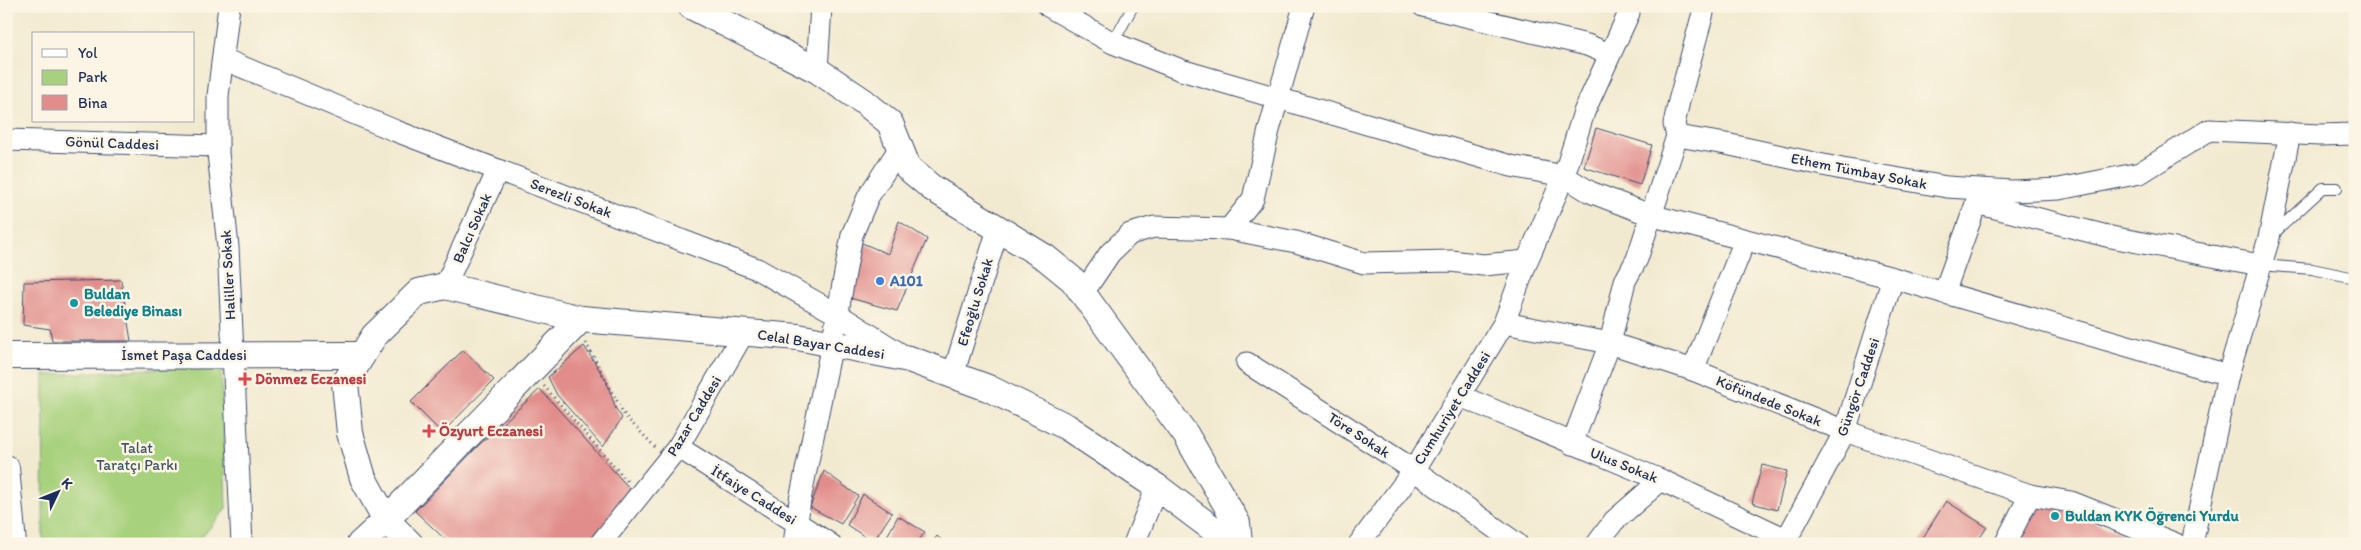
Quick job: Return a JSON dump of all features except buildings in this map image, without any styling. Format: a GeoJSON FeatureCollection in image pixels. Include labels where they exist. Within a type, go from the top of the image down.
{"type":"FeatureCollection","features":[{"type":"Feature","properties":{"kind":"street","name":"Haliller Sokak"},"geometry":{"type":"LineString","coordinates":[[228,6],[218,96],[218,146],[228,247],[242,544]]}},
{"type":"Feature","properties":{"kind":"street"},"geometry":{"type":"LineString","coordinates":[[691,6],[818,70],[863,102],[890,123],[908,168],[932,188],[1046,258],[1073,280],[1191,444],[1237,523],[1240,544]]}},
{"type":"Feature","properties":{"kind":"street"},"geometry":{"type":"LineString","coordinates":[[818,70],[821,6]]}},
{"type":"Feature","properties":{"kind":"street"},"geometry":{"type":"LineString","coordinates":[[1048,6],[1113,44],[1181,70],[1511,166],[1564,176],[1590,192],[1650,215],[1893,278],[2228,375]]}},
{"type":"Feature","properties":{"kind":"street"},"geometry":{"type":"LineString","coordinates":[[1229,229],[1253,199],[1278,98],[1304,6]]}},
{"type":"Feature","properties":{"kind":"street"},"geometry":{"type":"LineString","coordinates":[[1423,6],[1587,45],[1609,54]]}},
{"type":"Feature","properties":{"kind":"street","name":"Cumhuriyet Caddesi"},"geometry":{"type":"LineString","coordinates":[[1359,544],[1414,470],[1504,323],[1526,261],[1564,176],[1584,112],[1629,13]]}},
{"type":"Feature","properties":{"kind":"street"},"geometry":{"type":"LineString","coordinates":[[1572,444],[1610,343],[1625,281],[1637,259],[1677,136],[1674,124],[1703,13]]}},
{"type":"Feature","properties":{"kind":"street","name":"Serezli Sokak"},"geometry":{"type":"LineString","coordinates":[[223,59],[396,131],[757,269],[837,314],[909,359]]}},
{"type":"Feature","properties":{"kind":"street","name":"Ethem Tümbay Sokak"},"geometry":{"type":"LineString","coordinates":[[1677,136],[1726,144],[1842,169],[1947,187],[1978,196],[2012,191],[2059,189],[2140,173],[2209,130],[2355,134]]}},
{"type":"Feature","properties":{"kind":"street"},"geometry":{"type":"LineString","coordinates":[[2192,544],[2228,375],[2269,238],[2290,133]]}},
{"type":"Feature","properties":{"kind":"street","name":"Gönül Caddesi"},"geometry":{"type":"LineString","coordinates":[[6,140],[218,146]]}},
{"type":"Feature","properties":{"kind":"street"},"geometry":{"type":"LineString","coordinates":[[794,544],[852,235],[868,197],[899,149]]}},
{"type":"Feature","properties":{"kind":"street","name":"Balcı Sokak"},"geometry":{"type":"LineString","coordinates":[[445,286],[498,170]]}},
{"type":"Feature","properties":{"kind":"street"},"geometry":{"type":"LineString","coordinates":[[1944,293],[1978,196],[2111,236],[2260,265]]}},
{"type":"Feature","properties":{"kind":"street"},"geometry":{"type":"LineString","coordinates":[[1082,293],[1110,253],[1130,234],[1154,227],[1229,229],[1296,242],[1364,263],[1451,260],[1483,265],[1526,261]]}},
{"type":"Feature","properties":{"kind":"street","name":"Efeoğlu Sokak"},"geometry":{"type":"LineString","coordinates":[[953,375],[998,229]]}},
{"type":"Feature","properties":{"kind":"street"},"geometry":{"type":"LineString","coordinates":[[1693,370],[1745,240]]}},
{"type":"Feature","properties":{"kind":"street","name":"Güngör Caddesi"},"geometry":{"type":"LineString","coordinates":[[1785,542],[1845,431],[1893,278]]}},
{"type":"Feature","properties":{"kind":"street","name":"Celal Bayar Caddesi"},"geometry":{"type":"LineString","coordinates":[[410,544],[386,520],[363,478],[350,433],[345,383],[374,336],[419,292],[445,286],[576,324],[744,332],[798,337],[909,359],[988,388],[1067,427],[1158,487],[1232,544]]}},
{"type":"Feature","properties":{"kind":"street","name":"Köfündede Sokak"},"geometry":{"type":"LineString","coordinates":[[1504,323],[1610,343],[1693,370],[1845,431],[2030,495],[2071,502],[2176,544]]}},
{"type":"Feature","properties":{"kind":"street"},"geometry":{"type":"LineString","coordinates":[[360,544],[386,520],[576,324]]}},
{"type":"Feature","properties":{"kind":"street","name":"Pazar Caddesi"},"geometry":{"type":"LineString","coordinates":[[600,544],[674,453],[744,332]]}},
{"type":"Feature","properties":{"kind":"street","name":"İsmet Paşa Caddesi"},"geometry":{"type":"LineString","coordinates":[[6,356],[362,355]]}},
{"type":"Feature","properties":{"kind":"street","name":"Töre Sokak"},"geometry":{"type":"LineString","coordinates":[[1247,363],[1414,470],[1517,544]]}},
{"type":"Feature","properties":{"kind":"street","name":"Ulus Sokak"},"geometry":{"type":"LineString","coordinates":[[1460,396],[1661,480],[1785,542]]}},
{"type":"Feature","properties":{"kind":"street","name":"İtfaiye Caddesi"},"geometry":{"type":"LineString","coordinates":[[674,453],[797,522],[830,544]]}},
{"type":"Feature","properties":{"kind":"street"},"geometry":{"type":"LineString","coordinates":[[6,468],[14,544]]}},
{"type":"Feature","properties":{"kind":"street"},"geometry":{"type":"LineString","coordinates":[[1597,544],[1614,521],[1661,480]]}},
{"type":"Feature","properties":{"kind":"street"},"geometry":{"type":"LineString","coordinates":[[1134,544],[1158,487]]}},
{"type":"Feature","properties":{"kind":"street"},"geometry":{"type":"LineString","coordinates":[[2005,544],[2030,495]]}},
{"type":"Feature","properties":{"kind":"lane"},"geometry":{"type":"LineString","coordinates":[[1113,44],[1133,6]]}},
{"type":"Feature","properties":{"kind":"lane"},"geometry":{"type":"LineString","coordinates":[[2269,238],[2323,188],[2337,188]]}},
{"type":"Feature","properties":{"kind":"lane"},"geometry":{"type":"LineString","coordinates":[[2260,265],[2312,269],[2355,278]]}},
{"type":"Feature","properties":{"kind":"path"},"geometry":{"type":"LineString","coordinates":[[576,324],[590,346],[625,416],[674,453]]}},
{"type":"Feature","properties":{"kind":"path"},"geometry":{"type":"LineString","coordinates":[[530,372],[555,396],[640,496]]}},
{"type":"Feature","properties":{"kind":"green space","name":"Talat Taratçı Parkı"},"geometry":{"type":"Polygon","coordinates":[[[221,365],[226,509],[196,544],[43,544],[44,375],[221,365]]]}},
{"type":"Feature","properties":{"kind":"place","name":"A101"},"geometry":{"type":"Point","coordinates":[880,281]}},
{"type":"Feature","properties":{"kind":"place","name":"Buldan Belediye Binası"},"geometry":{"type":"Point","coordinates":[74,303]}},
{"type":"Feature","properties":{"kind":"place","name":"Dönmez Eczanesi"},"geometry":{"type":"Point","coordinates":[245,379]}},
{"type":"Feature","properties":{"kind":"place","name":"Özyurt Eczanesi"},"geometry":{"type":"Point","coordinates":[429,431]}},
{"type":"Feature","properties":{"kind":"place","name":"Buldan KYK Öğrenci Yurdu"},"geometry":{"type":"Point","coordinates":[2055,516]}}]}
